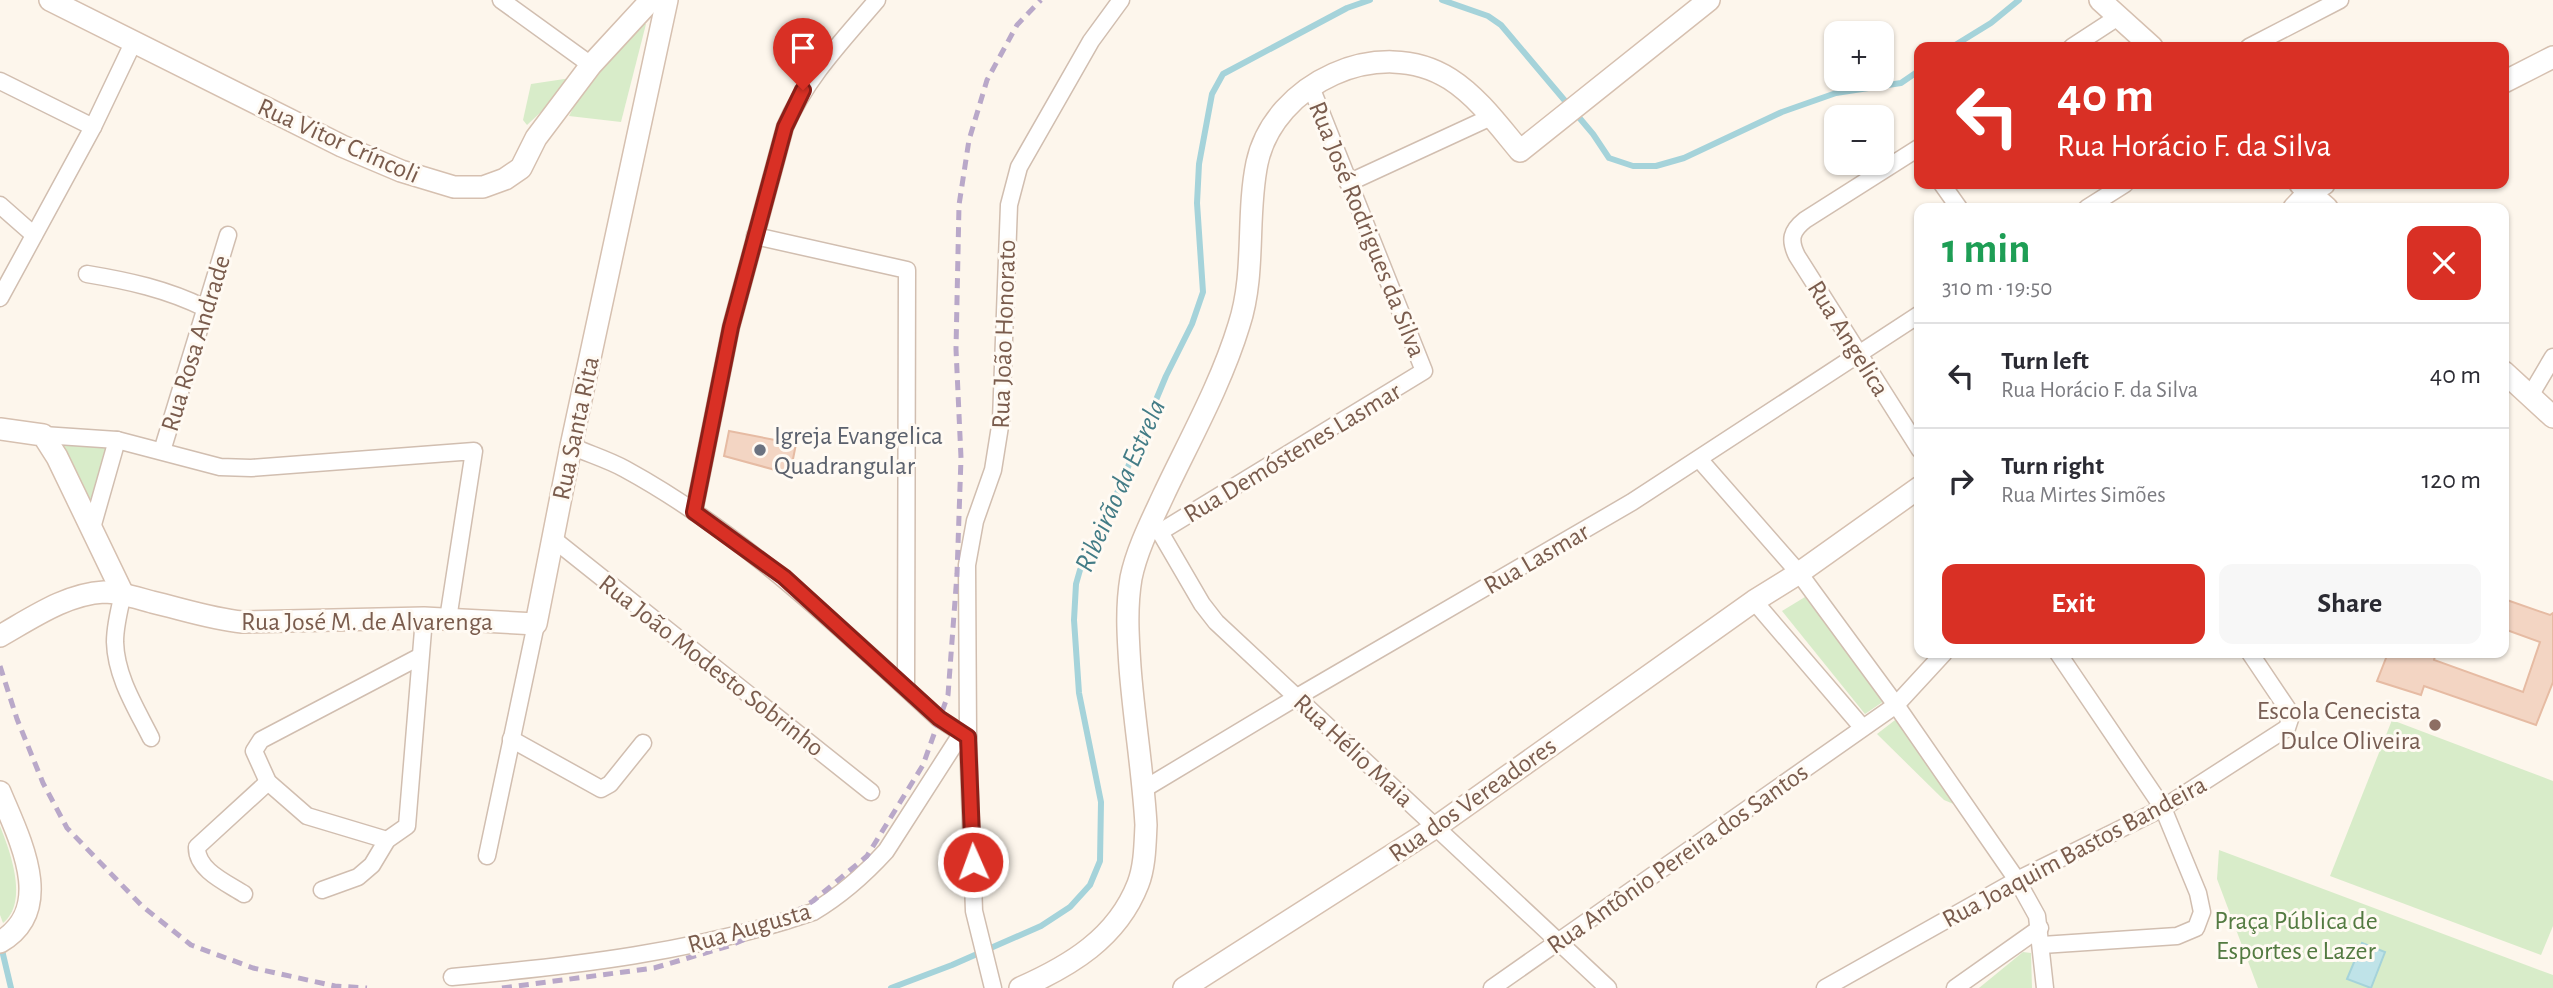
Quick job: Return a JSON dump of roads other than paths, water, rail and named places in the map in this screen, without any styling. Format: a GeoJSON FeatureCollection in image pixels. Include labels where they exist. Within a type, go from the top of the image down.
{"type":"FeatureCollection","features":[{"type":"Feature","properties":{"kind":"street","name":"Rua Vitor Críncoli"},"geometry":{"type":"LineString","coordinates":[[50,0],[342,146],[401,171],[454,187],[483,187],[505,179],[521,168],[536,138],[591,65],[651,0]]}},
{"type":"Feature","properties":{"kind":"street"},"geometry":{"type":"LineString","coordinates":[[501,0],[591,65]]}},
{"type":"Feature","properties":{"kind":"street","name":"Rua Santa Rita"},"geometry":{"type":"LineString","coordinates":[[487,856],[571,446],[667,0]]}},
{"type":"Feature","properties":{"kind":"street"},"geometry":{"type":"LineString","coordinates":[[694,512],[731,327],[785,127],[795,103],[811,78],[877,0]]}},
{"type":"Feature","properties":{"kind":"street","name":"Rua João Honorato"},"geometry":{"type":"LineString","coordinates":[[993,987],[975,912],[967,693],[968,565],[975,521],[993,470],[999,435],[1007,223],[1014,177],[1091,41],[1121,0]]}},
{"type":"Feature","properties":{"kind":"street"},"geometry":{"type":"LineString","coordinates":[[1020,988],[1053,973],[1090,950],[1108,931],[1138,883],[1144,851],[1144,789],[1132,687],[1128,602],[1132,575],[1155,529],[1240,324],[1247,281],[1257,162],[1273,124],[1287,107],[1311,87],[1352,67],[1371,62],[1410,64],[1451,79],[1491,117],[1520,151],[1709,0]]}},
{"type":"Feature","properties":{"kind":"street"},"geometry":{"type":"LineString","coordinates":[[2100,0],[2146,42]]}},
{"type":"Feature","properties":{"kind":"street"},"geometry":{"type":"LineString","coordinates":[[2259,42],[2340,0]]}},
{"type":"Feature","properties":{"kind":"street"},"geometry":{"type":"LineString","coordinates":[[2080,42],[2118,17]]}},
{"type":"Feature","properties":{"kind":"street"},"geometry":{"type":"LineString","coordinates":[[0,298],[93,127],[134,41]]}},
{"type":"Feature","properties":{"kind":"street"},"geometry":{"type":"LineString","coordinates":[[2509,79],[2553,57]]}},
{"type":"Feature","properties":{"kind":"street"},"geometry":{"type":"LineString","coordinates":[[0,81],[93,127]]}},
{"type":"Feature","properties":{"kind":"street","name":"Rua José Rodrigues da Silva"},"geometry":{"type":"LineString","coordinates":[[1311,87],[1424,371]]}},
{"type":"Feature","properties":{"kind":"street"},"geometry":{"type":"LineString","coordinates":[[1348,183],[1491,117]]}},
{"type":"Feature","properties":{"kind":"street","name":"Rua Angelica"},"geometry":{"type":"LineString","coordinates":[[1914,152],[1795,229],[1791,239],[1800,260],[1914,441]]}},
{"type":"Feature","properties":{"kind":"street"},"geometry":{"type":"LineString","coordinates":[[2095,203],[2117,189]]}},
{"type":"Feature","properties":{"kind":"street"},"geometry":{"type":"LineString","coordinates":[[2298,203],[2309,189]]}},
{"type":"Feature","properties":{"kind":"street"},"geometry":{"type":"LineString","coordinates":[[2313,189],[2323,203]]}},
{"type":"Feature","properties":{"kind":"street"},"geometry":{"type":"LineString","coordinates":[[0,205],[34,235]]}},
{"type":"Feature","properties":{"kind":"street","name":"Rua Rosa Andrade"},"geometry":{"type":"LineString","coordinates":[[162,450],[228,235]]}},
{"type":"Feature","properties":{"kind":"street"},"geometry":{"type":"LineString","coordinates":[[755,236],[906,270],[906,688]]}},
{"type":"Feature","properties":{"kind":"street"},"geometry":{"type":"LineString","coordinates":[[87,274],[140,282],[179,295],[205,308]]}},
{"type":"Feature","properties":{"kind":"street","name":"Rua Lasmar"},"geometry":{"type":"LineString","coordinates":[[1144,789],[1632,502],[1914,318]]}},
{"type":"Feature","properties":{"kind":"street"},"geometry":{"type":"LineString","coordinates":[[2530,396],[2553,358]]}},
{"type":"Feature","properties":{"kind":"street","name":"Rua Demóstenes Lasmar"},"geometry":{"type":"LineString","coordinates":[[1155,529],[1424,371]]}},
{"type":"Feature","properties":{"kind":"street"},"geometry":{"type":"LineString","coordinates":[[2509,377],[2553,417]]}},
{"type":"Feature","properties":{"kind":"street"},"geometry":{"type":"LineString","coordinates":[[0,429],[117,440],[220,467],[251,468],[474,452],[448,619]]}},
{"type":"Feature","properties":{"kind":"street"},"geometry":{"type":"LineString","coordinates":[[43,435],[57,457],[123,594],[116,628],[116,656],[125,686],[151,738]]}},
{"type":"Feature","properties":{"kind":"street"},"geometry":{"type":"LineString","coordinates":[[92,528],[117,440]]}},
{"type":"Feature","properties":{"kind":"street"},"geometry":{"type":"LineString","coordinates":[[571,446],[624,468],[694,512],[784,577],[939,718],[968,737]]}},
{"type":"Feature","properties":{"kind":"street"},"geometry":{"type":"LineString","coordinates":[[1699,459],[1799,573],[1896,705],[2017,880],[2037,916],[2045,988]]}},
{"type":"Feature","properties":{"kind":"street","name":"Rua dos Vereadores"},"geometry":{"type":"LineString","coordinates":[[1184,988],[1436,827],[1914,490]]}},
{"type":"Feature","properties":{"kind":"street","name":"Rua Hélio Maia"},"geometry":{"type":"LineString","coordinates":[[1155,529],[1216,622],[1608,988]]}},
{"type":"Feature","properties":{"kind":"street","name":"Rua João Modesto Sobrinho"},"geometry":{"type":"LineString","coordinates":[[552,538],[872,792]]}},
{"type":"Feature","properties":{"kind":"street","name":"Rua José M. de Alvarenga"},"geometry":{"type":"LineString","coordinates":[[0,636],[51,607],[105,592],[242,622],[424,618],[536,624]]}},
{"type":"Feature","properties":{"kind":"street"},"geometry":{"type":"LineString","coordinates":[[1754,601],[1862,727]]}},
{"type":"Feature","properties":{"kind":"street"},"geometry":{"type":"LineString","coordinates":[[322,890],[358,877],[372,865],[387,841],[407,826],[424,618]]}},
{"type":"Feature","properties":{"kind":"street"},"geometry":{"type":"LineString","coordinates":[[387,841],[307,816],[268,782],[254,751],[261,740],[419,657]]}},
{"type":"Feature","properties":{"kind":"street","name":"Rua Antônio Pereira dos Santos"},"geometry":{"type":"LineString","coordinates":[[1492,988],[1896,705],[1939,658]]}},
{"type":"Feature","properties":{"kind":"street"},"geometry":{"type":"LineString","coordinates":[[2042,945],[2177,936],[2196,928],[2202,912],[2198,893],[2163,808],[2061,658]]}},
{"type":"Feature","properties":{"kind":"street","name":"Rua Joaquim Bastos Bandeira"},"geometry":{"type":"LineString","coordinates":[[1825,988],[2017,880],[2163,808],[2287,728],[2290,723],[2289,713],[2253,658]]}},
{"type":"Feature","properties":{"kind":"street","name":"Rua Augusta"},"geometry":{"type":"LineString","coordinates":[[452,977],[575,964],[676,948],[813,912],[872,867],[886,851],[956,743],[968,737]]}},
{"type":"Feature","properties":{"kind":"street"},"geometry":{"type":"LineString","coordinates":[[511,739],[601,789],[610,784],[643,743]]}},
{"type":"Feature","properties":{"kind":"street"},"geometry":{"type":"LineString","coordinates":[[244,894],[204,867],[197,856],[197,847],[268,782]]}},
{"type":"Feature","properties":{"kind":"street"},"geometry":{"type":"LineString","coordinates":[[0,792],[18,836],[32,895],[24,921],[6,939]]}},
{"type":"Feature","properties":{"kind":"street"},"geometry":{"type":"LineString","coordinates":[[1955,988],[2040,928]]}},
{"type":"Feature","properties":{"kind":"water"},"geometry":{"type":"Polygon","coordinates":[[[2362,943],[2385,952],[2371,988],[2347,979],[2362,943]]]}},
{"type":"Feature","properties":{"kind":"waterway","name":"Ribeirão da Estrela"},"geometry":{"type":"LineString","coordinates":[[891,988],[1041,926],[1070,907],[1090,885],[1100,861],[1101,802],[1079,693],[1074,620],[1076,584],[1080,570],[1092,553],[1166,376],[1192,324],[1203,292],[1197,203],[1199,164],[1212,94],[1223,74],[1347,8],[1370,0]]}},
{"type":"Feature","properties":{"kind":"waterway","name":"Ribeirão da Estrela"},"geometry":{"type":"LineString","coordinates":[[1442,0],[1488,16],[1501,25],[1593,134],[1609,158],[1633,166],[1656,166],[1684,158],[1782,112],[1836,93],[1901,83],[1914,74]]}},
{"type":"Feature","properties":{"kind":"waterway","name":"Ribeirão da Estrela"},"geometry":{"type":"LineString","coordinates":[[1960,42],[1991,23],[2019,0]]}},
{"type":"Feature","properties":{"kind":"waterway","name":"Ribeirão da Estrela"},"geometry":{"type":"LineString","coordinates":[[1,946],[11,988]]}},
{"type":"Feature","properties":{"kind":"railway"},"geometry":{"type":"LineString","coordinates":[[502,988],[654,968],[729,946],[771,928],[813,901],[867,856],[923,765],[948,695],[957,574],[961,458],[956,349],[959,205],[969,140],[987,80],[1017,25],[1041,0]]}},
{"type":"Feature","properties":{"kind":"railway"},"geometry":{"type":"LineString","coordinates":[[0,666],[17,719],[43,783],[67,828],[142,906],[191,945],[253,968],[335,986],[367,988]]}},
{"type":"Feature","properties":{"kind":"place","name":"Igreja Evangelica Quadrangular"},"geometry":{"type":"Point","coordinates":[760,450]}},
{"type":"Feature","properties":{"kind":"place","name":"Escola Cenecista Dulce Oliveira"},"geometry":{"type":"Point","coordinates":[2435,725]}},
{"type":"Feature","properties":{"kind":"park label","name":"Praça Pública de Esportes e Lazer"},"geometry":{"type":"Point","coordinates":[2296,934]}}]}
